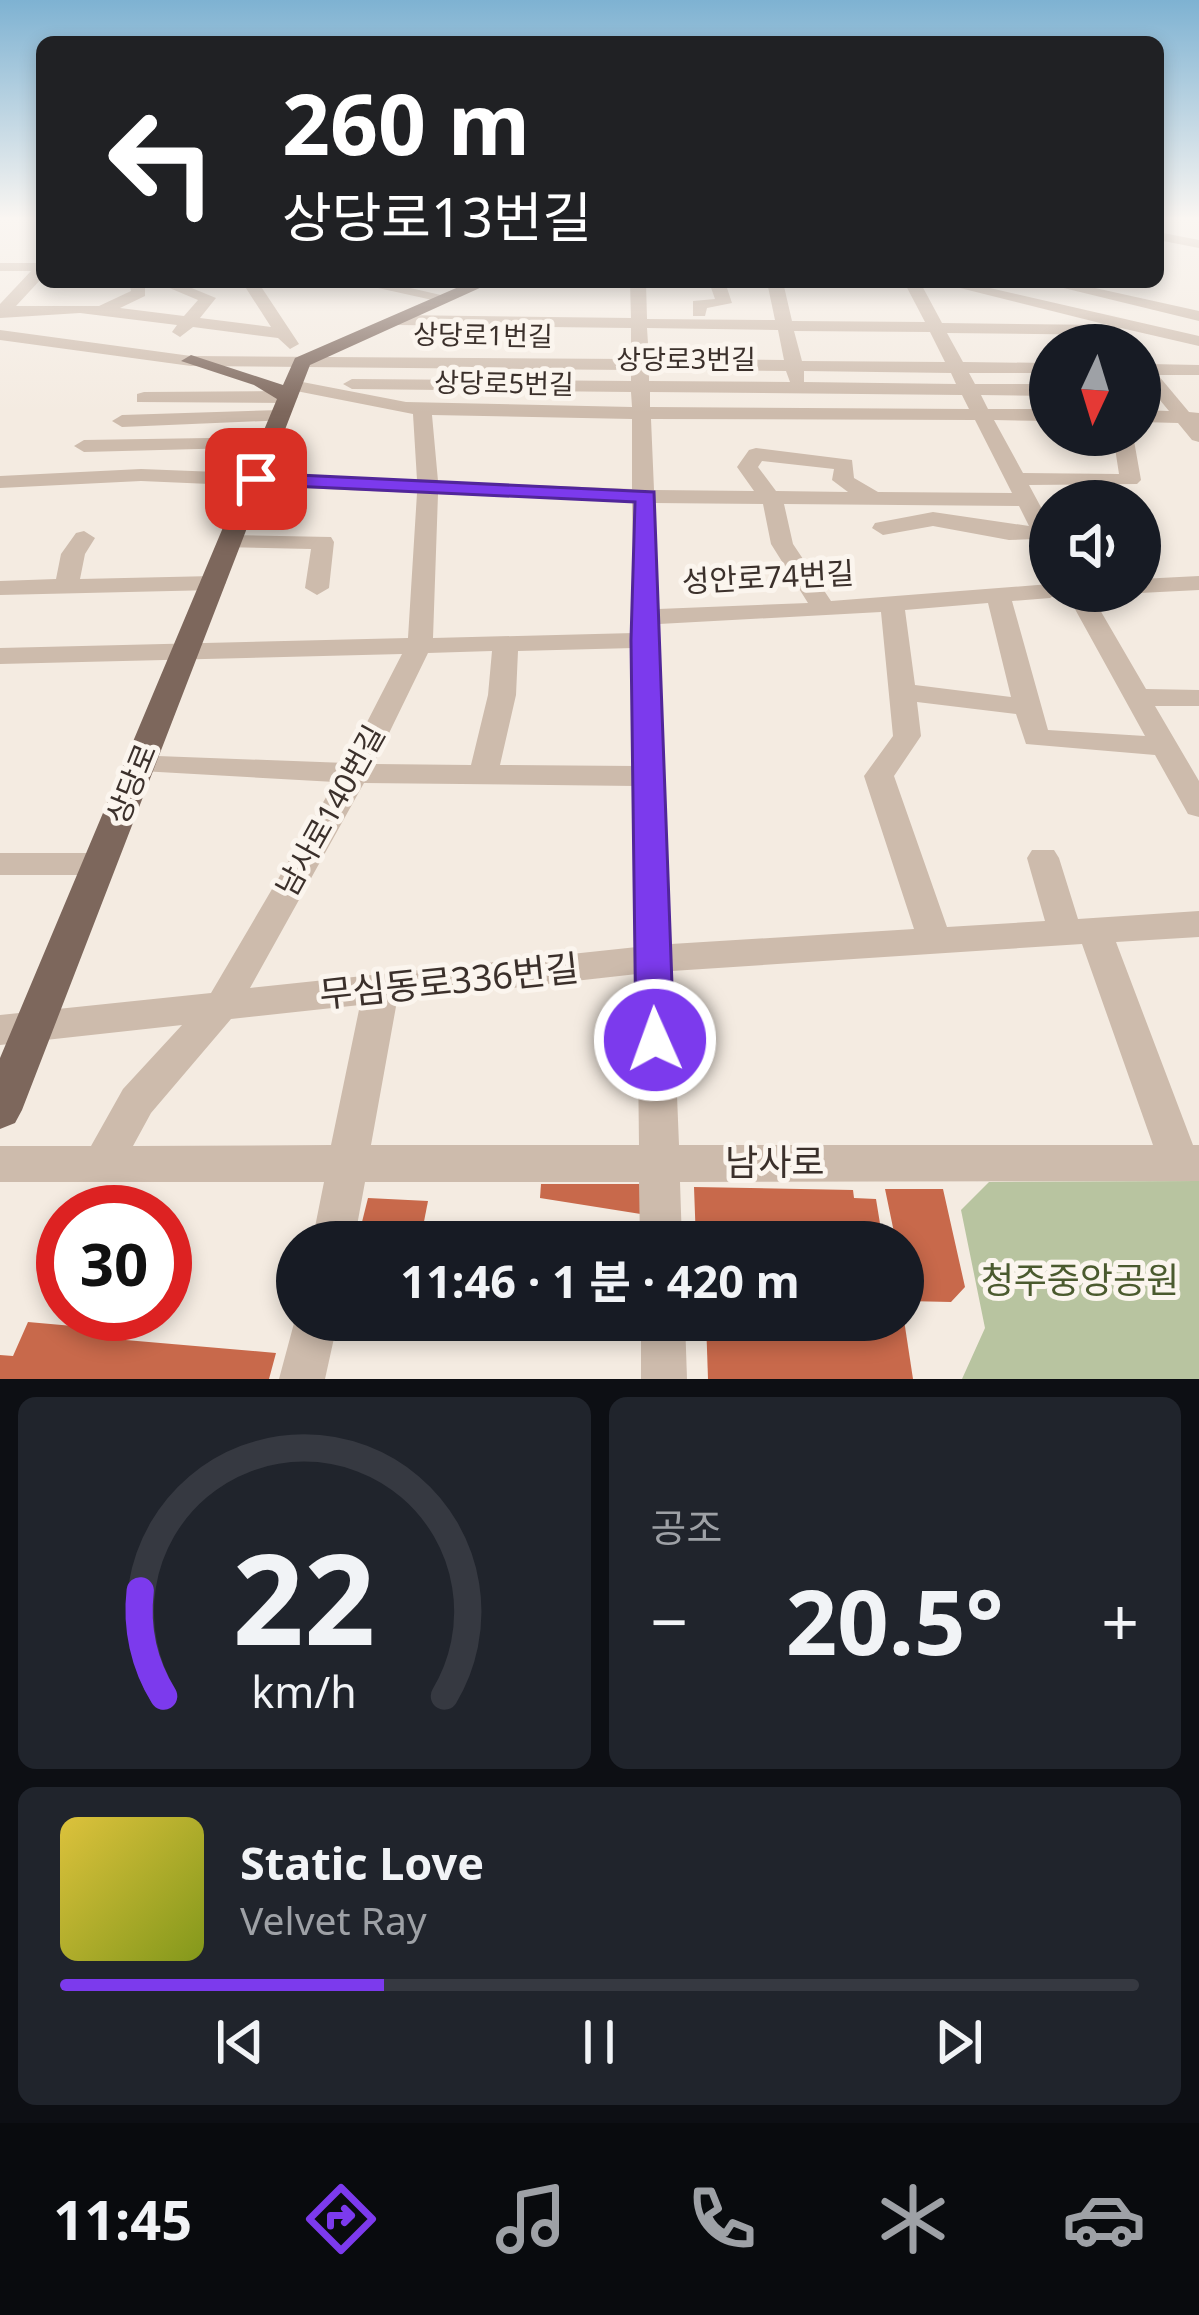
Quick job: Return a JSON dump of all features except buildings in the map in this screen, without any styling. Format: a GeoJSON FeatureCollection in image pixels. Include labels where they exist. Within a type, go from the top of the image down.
{"type":"FeatureCollection","features":[{"type":"Feature","properties":{"kind":"main road"},"geometry":{"type":"LineString","coordinates":[[292,347],[339,346],[470,288]]}},
{"type":"Feature","properties":{"kind":"main road","name":"상당로"},"geometry":{"type":"LineString","coordinates":[[0,1109],[17,1028],[100,864],[256,479],[294,402],[292,347]]}},
{"type":"Feature","properties":{"kind":"main road"},"geometry":{"type":"LineString","coordinates":[[191,361],[261,381],[294,402]]}},
{"type":"Feature","properties":{"kind":"street"},"geometry":{"type":"LineString","coordinates":[[101,311],[139,293],[138,288]]}},
{"type":"Feature","properties":{"kind":"street"},"geometry":{"type":"LineString","coordinates":[[155,356],[208,298],[179,288]]}},
{"type":"Feature","properties":{"kind":"street"},"geometry":{"type":"LineString","coordinates":[[254,288],[292,347]]}},
{"type":"Feature","properties":{"kind":"street"},"geometry":{"type":"LineString","coordinates":[[392,288],[446,298]]}},
{"type":"Feature","properties":{"kind":"street"},"geometry":{"type":"LineString","coordinates":[[638,288],[660,1221]]}},
{"type":"Feature","properties":{"kind":"street"},"geometry":{"type":"LineString","coordinates":[[699,321],[699,304],[724,303],[720,288]]}},
{"type":"Feature","properties":{"kind":"street"},"geometry":{"type":"LineString","coordinates":[[916,288],[1029,509]]}},
{"type":"Feature","properties":{"kind":"street"},"geometry":{"type":"LineString","coordinates":[[982,288],[1093,324]]}},
{"type":"Feature","properties":{"kind":"street"},"geometry":{"type":"LineString","coordinates":[[1074,288],[1199,316]]}},
{"type":"Feature","properties":{"kind":"street"},"geometry":{"type":"LineString","coordinates":[[777,290],[803,413]]}},
{"type":"Feature","properties":{"kind":"street"},"geometry":{"type":"LineString","coordinates":[[5,303],[188,324],[292,347]]}},
{"type":"Feature","properties":{"kind":"street"},"geometry":{"type":"LineString","coordinates":[[398,320],[1029,329]]}},
{"type":"Feature","properties":{"kind":"street"},"geometry":{"type":"LineString","coordinates":[[0,335],[191,361],[234,361],[292,347]]}},
{"type":"Feature","properties":{"kind":"street"},"geometry":{"type":"LineString","coordinates":[[1161,337],[1199,341]]}},
{"type":"Feature","properties":{"kind":"street"},"geometry":{"type":"LineString","coordinates":[[84,446],[294,402],[363,362],[339,346]]}},
{"type":"Feature","properties":{"kind":"street","name":"상당로1번길"},"geometry":{"type":"LineString","coordinates":[[292,347],[363,362],[453,362],[640,388],[795,365],[1029,368]]}},
{"type":"Feature","properties":{"kind":"street"},"geometry":{"type":"LineString","coordinates":[[431,410],[447,386],[453,362]]}},
{"type":"Feature","properties":{"kind":"street"},"geometry":{"type":"LineString","coordinates":[[1161,368],[1199,370]]}},
{"type":"Feature","properties":{"kind":"street","name":"상당로3번길"},"geometry":{"type":"LineString","coordinates":[[294,402],[447,386],[1029,391]]}},
{"type":"Feature","properties":{"kind":"street","name":"상당로5번길"},"geometry":{"type":"LineString","coordinates":[[294,402],[431,410],[640,388],[717,412],[1029,414]]}},
{"type":"Feature","properties":{"kind":"street"},"geometry":{"type":"LineString","coordinates":[[1162,392],[1190,418],[1199,436]]}},
{"type":"Feature","properties":{"kind":"street"},"geometry":{"type":"LineString","coordinates":[[144,398],[294,402]]}},
{"type":"Feature","properties":{"kind":"street"},"geometry":{"type":"LineString","coordinates":[[122,421],[294,402]]}},
{"type":"Feature","properties":{"kind":"street","name":"남사로140번길"},"geometry":{"type":"LineString","coordinates":[[101,1166],[137,1101],[222,1004],[355,773],[420,644],[431,410]]}},
{"type":"Feature","properties":{"kind":"street"},"geometry":{"type":"LineString","coordinates":[[717,412],[743,443],[747,466],[771,497],[782,544],[824,609]]}},
{"type":"Feature","properties":{"kind":"street","name":"상당로5번길"},"geometry":{"type":"LineString","coordinates":[[850,413],[865,426],[914,433]]}},
{"type":"Feature","properties":{"kind":"street"},"geometry":{"type":"LineString","coordinates":[[743,443],[845,464],[843,480],[849,488],[1029,536]]}},
{"type":"Feature","properties":{"kind":"street"},"geometry":{"type":"LineString","coordinates":[[883,528],[933,508],[1018,489],[1130,480],[1126,456]]}},
{"type":"Feature","properties":{"kind":"street"},"geometry":{"type":"LineString","coordinates":[[0,482],[141,476],[646,496],[874,497]]}},
{"type":"Feature","properties":{"kind":"street"},"geometry":{"type":"LineString","coordinates":[[67,586],[73,554],[84,538]]}},
{"type":"Feature","properties":{"kind":"street"},"geometry":{"type":"LineString","coordinates":[[230,542],[323,542],[316,588]]}},
{"type":"Feature","properties":{"kind":"street"},"geometry":{"type":"LineString","coordinates":[[0,588],[214,583]]}},
{"type":"Feature","properties":{"kind":"street"},"geometry":{"type":"LineString","coordinates":[[1161,585],[1199,583]]}},
{"type":"Feature","properties":{"kind":"street","name":"성안로74번길"},"geometry":{"type":"LineString","coordinates":[[0,656],[506,641],[1029,593]]}},
{"type":"Feature","properties":{"kind":"street"},"geometry":{"type":"LineString","coordinates":[[998,595],[1036,738],[1164,746]]}},
{"type":"Feature","properties":{"kind":"street","name":"성안로74번길"},"geometry":{"type":"LineString","coordinates":[[892,603],[907,736],[879,776],[935,940]]}},
{"type":"Feature","properties":{"kind":"street"},"geometry":{"type":"LineString","coordinates":[[1089,612],[1199,807]]}},
{"type":"Feature","properties":{"kind":"street"},"geometry":{"type":"LineString","coordinates":[[483,774],[497,715],[506,641]]}},
{"type":"Feature","properties":{"kind":"street"},"geometry":{"type":"LineString","coordinates":[[902,692],[1029,707]]}},
{"type":"Feature","properties":{"kind":"street"},"geometry":{"type":"LineString","coordinates":[[1137,698],[1199,698]]}},
{"type":"Feature","properties":{"kind":"street"},"geometry":{"type":"LineString","coordinates":[[141,763],[355,773],[648,776]]}},
{"type":"Feature","properties":{"kind":"street"},"geometry":{"type":"LineString","coordinates":[[1043,858],[1190,1164]]}},
{"type":"Feature","properties":{"kind":"street"},"geometry":{"type":"LineString","coordinates":[[0,865],[100,864]]}},
{"type":"Feature","properties":{"kind":"street","name":"무심동로336번길"},"geometry":{"type":"LineString","coordinates":[[17,1028],[652,959],[1199,924]]}},
{"type":"Feature","properties":{"kind":"street"},"geometry":{"type":"LineString","coordinates":[[338,1221],[381,988]]}},
{"type":"Feature","properties":{"kind":"street","name":"남사로"},"geometry":{"type":"LineString","coordinates":[[0,1164],[1190,1164]]}},
{"type":"Feature","properties":{"kind":"street"},"geometry":{"type":"LineString","coordinates":[[302,1379],[311,1341]]}},
{"type":"Feature","properties":{"kind":"street"},"geometry":{"type":"LineString","coordinates":[[663,1341],[664,1379]]}},
{"type":"Feature","properties":{"kind":"green space","name":"청주중앙공원"},"geometry":{"type":"Polygon","coordinates":[[[1199,1181],[1199,1379],[962,1379],[985,1328],[961,1210],[989,1182],[1199,1181]]]}},
{"type":"Feature","properties":{"kind":"route"},"geometry":{"type":"LineString","coordinates":[[256,479],[646,496],[644,640],[655,1040]]}}]}
